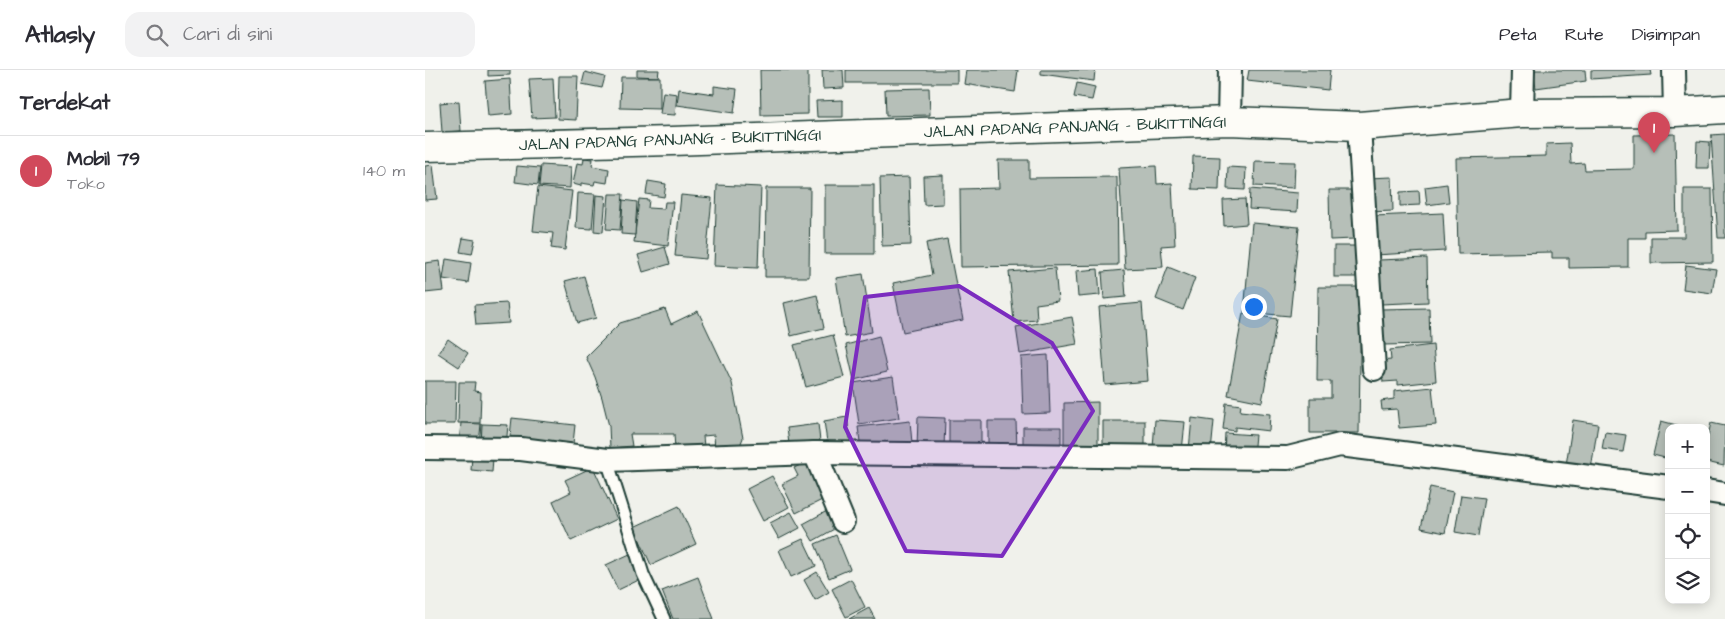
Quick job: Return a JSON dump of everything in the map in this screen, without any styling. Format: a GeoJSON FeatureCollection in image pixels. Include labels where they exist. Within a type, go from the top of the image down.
{"type":"FeatureCollection","features":[{"type":"Feature","properties":{"kind":"highway","name":"JALAN PADANG PANJANG - BUKITTINGGI"},"geometry":{"type":"LineString","coordinates":[[425,147],[672,141],[1229,121],[1359,126],[1522,113],[1675,112],[1725,109]]}},
{"type":"Feature","properties":{"kind":"street"},"geometry":{"type":"LineString","coordinates":[[1229,121],[1230,70]]}},
{"type":"Feature","properties":{"kind":"street"},"geometry":{"type":"LineString","coordinates":[[1522,113],[1523,70]]}},
{"type":"Feature","properties":{"kind":"street"},"geometry":{"type":"LineString","coordinates":[[1673,70],[1675,112]]}},
{"type":"Feature","properties":{"kind":"street"},"geometry":{"type":"LineString","coordinates":[[1359,126],[1374,369]]}},
{"type":"Feature","properties":{"kind":"street"},"geometry":{"type":"LineString","coordinates":[[425,448],[521,449],[607,460],[815,453],[1288,458],[1340,445],[1665,486]]}},
{"type":"Feature","properties":{"kind":"street"},"geometry":{"type":"LineString","coordinates":[[815,453],[843,521]]}},
{"type":"Feature","properties":{"kind":"street"},"geometry":{"type":"LineString","coordinates":[[1710,492],[1725,494]]}},
{"type":"Feature","properties":{"kind":"lane"},"geometry":{"type":"LineString","coordinates":[[607,460],[643,574],[664,619]]}},
{"type":"Feature","properties":{"kind":"highlighted area"},"geometry":{"type":"Polygon","coordinates":[[[959,286],[1052,343],[1093,411],[1002,556],[906,551],[845,427],[865,297],[959,286]]]}},
{"type":"Feature","properties":{"kind":"building"},"geometry":{"type":"Polygon","coordinates":[[[488,70],[510,70],[510,75],[488,76],[488,70]]]}},
{"type":"Feature","properties":{"kind":"building"},"geometry":{"type":"Polygon","coordinates":[[[637,70],[659,70],[658,77],[637,76],[637,70]]]}},
{"type":"Feature","properties":{"kind":"building"},"geometry":{"type":"Polygon","coordinates":[[[760,70],[808,70],[808,114],[761,115],[760,70]]]}},
{"type":"Feature","properties":{"kind":"building"},"geometry":{"type":"Polygon","coordinates":[[[822,70],[843,70],[844,88],[823,89],[822,70]]]}},
{"type":"Feature","properties":{"kind":"building"},"geometry":{"type":"Polygon","coordinates":[[[846,70],[957,70],[957,83],[846,83],[846,70]]]}},
{"type":"Feature","properties":{"kind":"building"},"geometry":{"type":"Polygon","coordinates":[[[966,70],[1018,70],[1015,92],[964,84],[966,70]]]}},
{"type":"Feature","properties":{"kind":"building"},"geometry":{"type":"Polygon","coordinates":[[[1041,70],[1095,70],[1094,81],[1041,74],[1041,70]]]}},
{"type":"Feature","properties":{"kind":"building"},"geometry":{"type":"Polygon","coordinates":[[[1249,70],[1330,70],[1328,90],[1247,81],[1249,70]]]}},
{"type":"Feature","properties":{"kind":"building"},"geometry":{"type":"Polygon","coordinates":[[[1533,70],[1585,70],[1586,81],[1536,88],[1533,70]]]}},
{"type":"Feature","properties":{"kind":"building"},"geometry":{"type":"Polygon","coordinates":[[[1591,70],[1650,70],[1651,75],[1591,79],[1591,70]]]}},
{"type":"Feature","properties":{"kind":"building"},"geometry":{"type":"Polygon","coordinates":[[[585,72],[605,77],[602,88],[582,84],[585,72]]]}},
{"type":"Feature","properties":{"kind":"building"},"geometry":{"type":"Polygon","coordinates":[[[559,76],[578,76],[576,120],[558,119],[559,76]]]}},
{"type":"Feature","properties":{"kind":"building"},"geometry":{"type":"Polygon","coordinates":[[[621,77],[660,77],[660,109],[620,108],[621,77]]]}},
{"type":"Feature","properties":{"kind":"building"},"geometry":{"type":"Polygon","coordinates":[[[553,78],[555,117],[532,118],[529,79],[553,78]]]}},
{"type":"Feature","properties":{"kind":"building"},"geometry":{"type":"Polygon","coordinates":[[[510,79],[512,114],[488,116],[485,81],[510,79]]]}},
{"type":"Feature","properties":{"kind":"building"},"geometry":{"type":"Polygon","coordinates":[[[1077,83],[1095,87],[1092,100],[1074,97],[1077,83]]]}},
{"type":"Feature","properties":{"kind":"building"},"geometry":{"type":"Polygon","coordinates":[[[714,86],[737,89],[734,113],[677,105],[679,89],[714,94],[714,86]]]}},
{"type":"Feature","properties":{"kind":"building"},"geometry":{"type":"Polygon","coordinates":[[[929,88],[930,115],[886,116],[885,89],[929,88]]]}},
{"type":"Feature","properties":{"kind":"building"},"geometry":{"type":"Polygon","coordinates":[[[663,92],[677,94],[675,115],[660,114],[663,92]]]}},
{"type":"Feature","properties":{"kind":"building"},"geometry":{"type":"Polygon","coordinates":[[[843,100],[843,117],[817,117],[816,101],[843,100]]]}},
{"type":"Feature","properties":{"kind":"building"},"geometry":{"type":"Polygon","coordinates":[[[459,101],[461,131],[442,132],[440,103],[459,101]]]}},
{"type":"Feature","properties":{"kind":"building"},"geometry":{"type":"Polygon","coordinates":[[[1675,134],[1677,230],[1645,231],[1645,238],[1628,238],[1628,267],[1569,268],[1569,258],[1552,258],[1552,252],[1458,254],[1456,158],[1546,156],[1546,144],[1570,143],[1571,164],[1584,163],[1585,170],[1634,169],[1634,135],[1675,134]]]}},
{"type":"Feature","properties":{"kind":"building"},"geometry":{"type":"Polygon","coordinates":[[[1725,134],[1725,238],[1718,238],[1711,135],[1725,134]]]}},
{"type":"Feature","properties":{"kind":"building"},"geometry":{"type":"Polygon","coordinates":[[[1697,141],[1710,142],[1709,168],[1696,168],[1697,141]]]}},
{"type":"Feature","properties":{"kind":"building"},"geometry":{"type":"Polygon","coordinates":[[[1193,156],[1220,157],[1219,190],[1192,189],[1193,156]]]}},
{"type":"Feature","properties":{"kind":"building"},"geometry":{"type":"Polygon","coordinates":[[[584,158],[593,159],[592,166],[609,169],[607,183],[595,181],[594,185],[581,183],[581,186],[573,184],[577,163],[583,164],[584,158]]]}},
{"type":"Feature","properties":{"kind":"building"},"geometry":{"type":"Polygon","coordinates":[[[998,160],[1029,160],[1029,178],[1117,177],[1118,265],[961,267],[960,189],[999,188],[998,160]]]}},
{"type":"Feature","properties":{"kind":"building"},"geometry":{"type":"Polygon","coordinates":[[[1255,161],[1295,162],[1294,188],[1254,186],[1255,161]]]}},
{"type":"Feature","properties":{"kind":"building"},"geometry":{"type":"Polygon","coordinates":[[[433,165],[437,199],[425,200],[425,166],[433,165]]]}},
{"type":"Feature","properties":{"kind":"building"},"geometry":{"type":"Polygon","coordinates":[[[541,165],[571,167],[570,188],[539,186],[541,165]]]}},
{"type":"Feature","properties":{"kind":"building"},"geometry":{"type":"Polygon","coordinates":[[[517,166],[540,168],[538,185],[515,182],[517,166]]]}},
{"type":"Feature","properties":{"kind":"building"},"geometry":{"type":"Polygon","coordinates":[[[1156,166],[1157,184],[1172,183],[1175,245],[1161,246],[1163,267],[1125,269],[1119,168],[1156,166]]]}},
{"type":"Feature","properties":{"kind":"building"},"geometry":{"type":"Polygon","coordinates":[[[1228,167],[1246,168],[1245,190],[1227,189],[1228,167]]]}},
{"type":"Feature","properties":{"kind":"building"},"geometry":{"type":"Polygon","coordinates":[[[943,175],[943,204],[924,205],[923,176],[943,175]]]}},
{"type":"Feature","properties":{"kind":"building"},"geometry":{"type":"Polygon","coordinates":[[[909,177],[911,245],[882,246],[880,178],[909,177]]]}},
{"type":"Feature","properties":{"kind":"building"},"geometry":{"type":"Polygon","coordinates":[[[1392,177],[1393,211],[1369,212],[1367,178],[1392,177]]]}},
{"type":"Feature","properties":{"kind":"building"},"geometry":{"type":"Polygon","coordinates":[[[648,181],[666,184],[664,197],[646,194],[648,181]]]}},
{"type":"Feature","properties":{"kind":"building"},"geometry":{"type":"Polygon","coordinates":[[[1447,184],[1449,202],[1427,205],[1425,187],[1447,184]]]}},
{"type":"Feature","properties":{"kind":"building"},"geometry":{"type":"Polygon","coordinates":[[[717,185],[761,187],[758,268],[714,266],[717,185]]]}},
{"type":"Feature","properties":{"kind":"building"},"geometry":{"type":"Polygon","coordinates":[[[825,185],[874,185],[874,254],[825,254],[825,185]]]}},
{"type":"Feature","properties":{"kind":"building"},"geometry":{"type":"Polygon","coordinates":[[[538,187],[572,191],[565,250],[551,248],[553,233],[533,231],[538,187]]]}},
{"type":"Feature","properties":{"kind":"building"},"geometry":{"type":"Polygon","coordinates":[[[766,188],[810,188],[809,277],[765,277],[766,188]]]}},
{"type":"Feature","properties":{"kind":"building"},"geometry":{"type":"Polygon","coordinates":[[[1250,189],[1298,193],[1297,212],[1249,209],[1250,189]]]}},
{"type":"Feature","properties":{"kind":"building"},"geometry":{"type":"Polygon","coordinates":[[[1684,189],[1712,189],[1713,262],[1651,263],[1651,237],[1684,237],[1684,189]]]}},
{"type":"Feature","properties":{"kind":"building"},"geometry":{"type":"Polygon","coordinates":[[[1329,190],[1353,190],[1354,239],[1330,240],[1329,190]]]}},
{"type":"Feature","properties":{"kind":"building"},"geometry":{"type":"Polygon","coordinates":[[[1419,191],[1420,205],[1400,206],[1400,192],[1419,191]]]}},
{"type":"Feature","properties":{"kind":"building"},"geometry":{"type":"Polygon","coordinates":[[[578,193],[595,194],[592,229],[576,228],[578,193]]]}},
{"type":"Feature","properties":{"kind":"building"},"geometry":{"type":"Polygon","coordinates":[[[609,194],[623,194],[620,230],[606,229],[609,194]]]}},
{"type":"Feature","properties":{"kind":"building"},"geometry":{"type":"Polygon","coordinates":[[[596,195],[606,196],[603,232],[594,231],[596,195]]]}},
{"type":"Feature","properties":{"kind":"building"},"geometry":{"type":"Polygon","coordinates":[[[681,195],[712,198],[706,259],[675,256],[681,195]]]}},
{"type":"Feature","properties":{"kind":"building"},"geometry":{"type":"Polygon","coordinates":[[[639,199],[649,200],[648,208],[664,209],[665,202],[673,202],[668,246],[634,242],[639,199]]]}},
{"type":"Feature","properties":{"kind":"building"},"geometry":{"type":"Polygon","coordinates":[[[1245,199],[1247,224],[1224,226],[1223,200],[1245,199]]]}},
{"type":"Feature","properties":{"kind":"building"},"geometry":{"type":"Polygon","coordinates":[[[623,200],[637,202],[635,235],[621,234],[623,200]]]}},
{"type":"Feature","properties":{"kind":"building"},"geometry":{"type":"Polygon","coordinates":[[[1443,213],[1445,251],[1375,255],[1374,216],[1443,213]]]}},
{"type":"Feature","properties":{"kind":"building"},"geometry":{"type":"Polygon","coordinates":[[[1252,223],[1299,227],[1290,316],[1244,312],[1252,223]]]}},
{"type":"Feature","properties":{"kind":"building"},"geometry":{"type":"Polygon","coordinates":[[[463,238],[475,240],[472,254],[460,252],[463,238]]]}},
{"type":"Feature","properties":{"kind":"building"},"geometry":{"type":"Polygon","coordinates":[[[947,239],[963,320],[903,332],[893,283],[932,275],[926,243],[947,239]]]}},
{"type":"Feature","properties":{"kind":"building"},"geometry":{"type":"Polygon","coordinates":[[[1334,246],[1359,246],[1359,277],[1334,277],[1334,246]]]}},
{"type":"Feature","properties":{"kind":"building"},"geometry":{"type":"Polygon","coordinates":[[[665,247],[670,264],[643,272],[638,255],[665,247]]]}},
{"type":"Feature","properties":{"kind":"building"},"geometry":{"type":"Polygon","coordinates":[[[1427,258],[1428,302],[1381,304],[1379,260],[1427,258]]]}},
{"type":"Feature","properties":{"kind":"building"},"geometry":{"type":"Polygon","coordinates":[[[446,259],[471,263],[468,283],[443,279],[446,259]]]}},
{"type":"Feature","properties":{"kind":"building"},"geometry":{"type":"Polygon","coordinates":[[[440,261],[444,291],[425,293],[425,263],[440,261]]]}},
{"type":"Feature","properties":{"kind":"building"},"geometry":{"type":"Polygon","coordinates":[[[1686,265],[1716,269],[1712,293],[1683,289],[1686,265]]]}},
{"type":"Feature","properties":{"kind":"building"},"geometry":{"type":"Polygon","coordinates":[[[1168,267],[1195,278],[1183,310],[1156,299],[1168,267]]]}},
{"type":"Feature","properties":{"kind":"building"},"geometry":{"type":"Polygon","coordinates":[[[1055,268],[1058,301],[1036,304],[1037,320],[1014,322],[1009,272],[1055,268]]]}},
{"type":"Feature","properties":{"kind":"building"},"geometry":{"type":"Polygon","coordinates":[[[1098,269],[1100,295],[1078,297],[1076,271],[1098,269]]]}},
{"type":"Feature","properties":{"kind":"building"},"geometry":{"type":"Polygon","coordinates":[[[1124,270],[1126,297],[1104,299],[1102,272],[1124,270]]]}},
{"type":"Feature","properties":{"kind":"building"},"geometry":{"type":"Polygon","coordinates":[[[863,274],[872,332],[845,337],[836,278],[863,274]]]}},
{"type":"Feature","properties":{"kind":"building"},"geometry":{"type":"Polygon","coordinates":[[[584,276],[596,318],[577,323],[565,281],[584,276]]]}},
{"type":"Feature","properties":{"kind":"building"},"geometry":{"type":"Polygon","coordinates":[[[1318,287],[1361,287],[1359,433],[1310,433],[1310,398],[1331,398],[1331,381],[1317,381],[1318,287]]]}},
{"type":"Feature","properties":{"kind":"building"},"geometry":{"type":"Polygon","coordinates":[[[817,295],[824,328],[791,336],[784,303],[817,295]]]}},
{"type":"Feature","properties":{"kind":"building"},"geometry":{"type":"Polygon","coordinates":[[[507,303],[509,323],[476,325],[474,305],[507,303]]]}},
{"type":"Feature","properties":{"kind":"building"},"geometry":{"type":"Polygon","coordinates":[[[1142,303],[1148,381],[1105,385],[1099,307],[1142,303]]]}},
{"type":"Feature","properties":{"kind":"building"},"geometry":{"type":"Polygon","coordinates":[[[1429,308],[1430,344],[1382,345],[1381,309],[1429,308]]]}},
{"type":"Feature","properties":{"kind":"building"},"geometry":{"type":"Polygon","coordinates":[[[665,309],[671,324],[698,311],[732,383],[743,438],[739,448],[715,450],[714,435],[703,436],[704,447],[675,449],[674,434],[630,434],[632,446],[610,448],[609,426],[602,398],[586,357],[620,323],[665,309]]]}},
{"type":"Feature","properties":{"kind":"building"},"geometry":{"type":"Polygon","coordinates":[[[1243,313],[1277,319],[1262,402],[1228,395],[1243,313]]]}},
{"type":"Feature","properties":{"kind":"building"},"geometry":{"type":"Polygon","coordinates":[[[1072,317],[1077,344],[1020,354],[1016,327],[1072,317]]]}},
{"type":"Feature","properties":{"kind":"building"},"geometry":{"type":"Polygon","coordinates":[[[833,335],[844,377],[806,387],[794,345],[833,335]]]}},
{"type":"Feature","properties":{"kind":"building"},"geometry":{"type":"Polygon","coordinates":[[[879,336],[887,372],[854,380],[846,345],[879,336]]]}},
{"type":"Feature","properties":{"kind":"building"},"geometry":{"type":"Polygon","coordinates":[[[448,339],[468,353],[459,367],[438,353],[448,339]]]}},
{"type":"Feature","properties":{"kind":"building"},"geometry":{"type":"Polygon","coordinates":[[[1433,345],[1436,381],[1398,385],[1398,381],[1383,382],[1381,361],[1391,360],[1390,350],[1433,345]]]}},
{"type":"Feature","properties":{"kind":"building"},"geometry":{"type":"Polygon","coordinates":[[[1048,355],[1050,413],[1023,414],[1021,357],[1048,355]]]}},
{"type":"Feature","properties":{"kind":"building"},"geometry":{"type":"Polygon","coordinates":[[[893,377],[899,418],[859,424],[853,383],[893,377]]]}},
{"type":"Feature","properties":{"kind":"building"},"geometry":{"type":"Polygon","coordinates":[[[425,381],[456,381],[455,424],[425,424],[425,381]]]}},
{"type":"Feature","properties":{"kind":"building"},"geometry":{"type":"Polygon","coordinates":[[[459,382],[475,382],[474,391],[481,392],[480,423],[458,423],[459,382]]]}},
{"type":"Feature","properties":{"kind":"building"},"geometry":{"type":"Polygon","coordinates":[[[1432,387],[1436,425],[1399,428],[1397,409],[1382,410],[1381,401],[1394,399],[1394,391],[1432,387]]]}},
{"type":"Feature","properties":{"kind":"building"},"geometry":{"type":"Polygon","coordinates":[[[1098,402],[1098,447],[1064,448],[1064,403],[1098,402]]]}},
{"type":"Feature","properties":{"kind":"building"},"geometry":{"type":"Polygon","coordinates":[[[1226,403],[1241,405],[1240,411],[1270,414],[1269,431],[1235,427],[1235,431],[1223,429],[1226,403]]]}},
{"type":"Feature","properties":{"kind":"building"},"geometry":{"type":"Polygon","coordinates":[[[847,417],[851,445],[828,449],[824,421],[847,417]]]}},
{"type":"Feature","properties":{"kind":"building"},"geometry":{"type":"Polygon","coordinates":[[[918,417],[945,418],[944,449],[917,448],[918,417]]]}},
{"type":"Feature","properties":{"kind":"building"},"geometry":{"type":"Polygon","coordinates":[[[512,418],[575,425],[572,453],[509,445],[512,418]]]}},
{"type":"Feature","properties":{"kind":"building"},"geometry":{"type":"Polygon","coordinates":[[[1192,418],[1214,421],[1211,452],[1189,450],[1192,418]]]}},
{"type":"Feature","properties":{"kind":"building"},"geometry":{"type":"Polygon","coordinates":[[[949,420],[981,420],[981,448],[949,448],[949,420]]]}},
{"type":"Feature","properties":{"kind":"building"},"geometry":{"type":"Polygon","coordinates":[[[1155,420],[1185,422],[1182,451],[1153,448],[1155,420]]]}},
{"type":"Feature","properties":{"kind":"building"},"geometry":{"type":"Polygon","coordinates":[[[1573,420],[1598,424],[1591,469],[1566,465],[1573,420]]]}},
{"type":"Feature","properties":{"kind":"building"},"geometry":{"type":"Polygon","coordinates":[[[910,421],[912,443],[861,449],[858,427],[910,421]]]}},
{"type":"Feature","properties":{"kind":"building"},"geometry":{"type":"Polygon","coordinates":[[[988,421],[1016,421],[1017,451],[988,451],[988,421]]]}},
{"type":"Feature","properties":{"kind":"building"},"geometry":{"type":"Polygon","coordinates":[[[1103,421],[1145,421],[1145,447],[1103,447],[1103,421]]]}},
{"type":"Feature","properties":{"kind":"building"},"geometry":{"type":"Polygon","coordinates":[[[1661,421],[1673,424],[1665,424],[1665,458],[1653,455],[1661,421]]]}},
{"type":"Feature","properties":{"kind":"building"},"geometry":{"type":"Polygon","coordinates":[[[461,423],[481,424],[479,444],[459,443],[461,423]]]}},
{"type":"Feature","properties":{"kind":"building"},"geometry":{"type":"Polygon","coordinates":[[[1711,423],[1725,426],[1724,466],[1710,463],[1711,423]]]}},
{"type":"Feature","properties":{"kind":"building"},"geometry":{"type":"Polygon","coordinates":[[[482,424],[508,425],[506,446],[481,445],[482,424]]]}},
{"type":"Feature","properties":{"kind":"building"},"geometry":{"type":"Polygon","coordinates":[[[818,424],[820,441],[789,444],[787,428],[818,424]]]}},
{"type":"Feature","properties":{"kind":"building"},"geometry":{"type":"Polygon","coordinates":[[[1023,427],[1061,427],[1061,453],[1023,454],[1023,427]]]}},
{"type":"Feature","properties":{"kind":"building"},"geometry":{"type":"Polygon","coordinates":[[[1605,432],[1626,435],[1623,452],[1602,449],[1605,432]]]}},
{"type":"Feature","properties":{"kind":"building"},"geometry":{"type":"Polygon","coordinates":[[[1225,433],[1255,435],[1253,455],[1224,454],[1225,433]]]}},
{"type":"Feature","properties":{"kind":"building"},"geometry":{"type":"Polygon","coordinates":[[[472,456],[493,458],[492,472],[471,470],[472,456]]]}},
{"type":"Feature","properties":{"kind":"building"},"geometry":{"type":"Polygon","coordinates":[[[809,461],[826,498],[796,513],[782,484],[798,476],[794,468],[809,461]]]}},
{"type":"Feature","properties":{"kind":"building"},"geometry":{"type":"Polygon","coordinates":[[[593,467],[617,519],[571,541],[553,501],[571,492],[565,480],[593,467]]]}},
{"type":"Feature","properties":{"kind":"building"},"geometry":{"type":"Polygon","coordinates":[[[772,476],[789,507],[763,521],[747,489],[772,476]]]}},
{"type":"Feature","properties":{"kind":"building"},"geometry":{"type":"Polygon","coordinates":[[[1430,487],[1453,492],[1445,533],[1421,528],[1430,487]]]}},
{"type":"Feature","properties":{"kind":"building"},"geometry":{"type":"Polygon","coordinates":[[[1461,495],[1484,498],[1478,536],[1455,532],[1461,495]]]}},
{"type":"Feature","properties":{"kind":"building"},"geometry":{"type":"Polygon","coordinates":[[[679,506],[696,544],[651,565],[634,527],[679,506]]]}},
{"type":"Feature","properties":{"kind":"building"},"geometry":{"type":"Polygon","coordinates":[[[827,511],[836,528],[813,541],[803,524],[827,511]]]}},
{"type":"Feature","properties":{"kind":"building"},"geometry":{"type":"Polygon","coordinates":[[[791,512],[800,528],[779,539],[770,523],[791,512]]]}},
{"type":"Feature","properties":{"kind":"building"},"geometry":{"type":"Polygon","coordinates":[[[836,535],[850,569],[829,578],[815,544],[836,535]]]}},
{"type":"Feature","properties":{"kind":"building"},"geometry":{"type":"Polygon","coordinates":[[[803,539],[816,566],[791,577],[779,550],[803,539]]]}},
{"type":"Feature","properties":{"kind":"building"},"geometry":{"type":"Polygon","coordinates":[[[632,553],[643,578],[618,590],[606,565],[632,553]]]}},
{"type":"Feature","properties":{"kind":"building"},"geometry":{"type":"Polygon","coordinates":[[[817,572],[829,592],[815,600],[804,580],[817,572]]]}},
{"type":"Feature","properties":{"kind":"building"},"geometry":{"type":"Polygon","coordinates":[[[698,577],[714,619],[673,619],[662,591],[698,577]]]}},
{"type":"Feature","properties":{"kind":"building"},"geometry":{"type":"Polygon","coordinates":[[[851,579],[865,607],[846,617],[832,589],[851,579]]]}},
{"type":"Feature","properties":{"kind":"building"},"geometry":{"type":"Polygon","coordinates":[[[869,608],[875,619],[849,619],[869,608]]]}},
{"type":"Feature","properties":{"kind":"place","name":"Mobil 79"},"geometry":{"type":"Point","coordinates":[1654,153]}}]}
